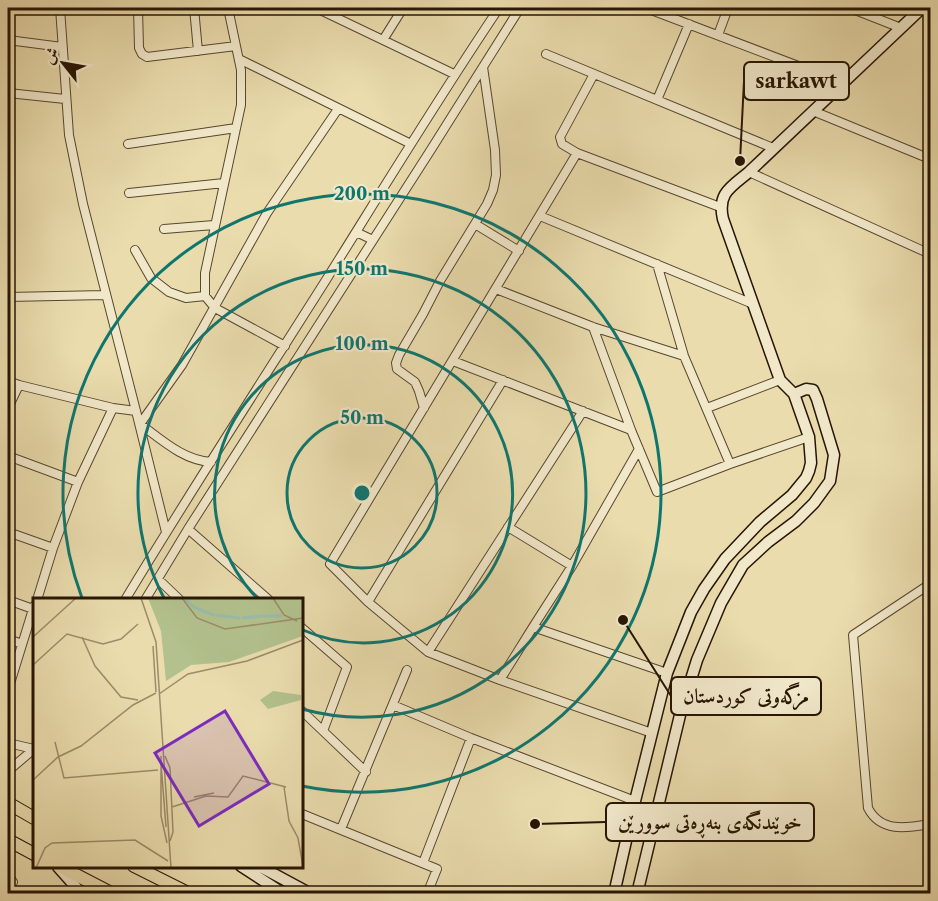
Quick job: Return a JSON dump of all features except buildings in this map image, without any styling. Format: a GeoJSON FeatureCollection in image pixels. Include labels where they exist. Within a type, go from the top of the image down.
{"type":"FeatureCollection","features":[{"type":"Feature","properties":{"kind":"main road"},"geometry":{"type":"LineString","coordinates":[[8,803],[33,817]]}},
{"type":"Feature","properties":{"kind":"main road"},"geometry":{"type":"LineString","coordinates":[[8,840],[33,853]]}},
{"type":"Feature","properties":{"kind":"main road"},"geometry":{"type":"LineString","coordinates":[[61,868],[113,894]]}},
{"type":"Feature","properties":{"kind":"main road"},"geometry":{"type":"LineString","coordinates":[[136,868],[190,894]]}},
{"type":"Feature","properties":{"kind":"street"},"geometry":{"type":"LineString","coordinates":[[60,8],[69,135],[82,204],[166,532]]}},
{"type":"Feature","properties":{"kind":"street"},"geometry":{"type":"LineString","coordinates":[[138,8],[140,48],[145,56],[236,46]]}},
{"type":"Feature","properties":{"kind":"street"},"geometry":{"type":"LineString","coordinates":[[194,8],[198,51]]}},
{"type":"Feature","properties":{"kind":"street"},"geometry":{"type":"LineString","coordinates":[[228,8],[239,59],[242,94],[237,128],[205,273],[205,296],[215,308],[285,346]]}},
{"type":"Feature","properties":{"kind":"street"},"geometry":{"type":"LineString","coordinates":[[316,8],[454,74]]}},
{"type":"Feature","properties":{"kind":"street"},"geometry":{"type":"LineString","coordinates":[[384,40],[403,8]]}},
{"type":"Feature","properties":{"kind":"street"},"geometry":{"type":"LineString","coordinates":[[126,598],[454,74],[499,8]]}},
{"type":"Feature","properties":{"kind":"street"},"geometry":{"type":"LineString","coordinates":[[147,598],[520,8]]}},
{"type":"Feature","properties":{"kind":"street"},"geometry":{"type":"LineString","coordinates":[[646,8],[843,83]]}},
{"type":"Feature","properties":{"kind":"street"},"geometry":{"type":"LineString","coordinates":[[718,35],[728,8]]}},
{"type":"Feature","properties":{"kind":"street"},"geometry":{"type":"LineString","coordinates":[[850,8],[901,28]]}},
{"type":"Feature","properties":{"kind":"street"},"geometry":{"type":"LineString","coordinates":[[614,894],[667,673],[691,612],[724,559],[760,522],[792,495],[806,478],[811,463],[809,437],[794,394],[780,380],[723,219],[720,207],[723,197],[922,8]]}},
{"type":"Feature","properties":{"kind":"street"},"geometry":{"type":"LineString","coordinates":[[657,100],[689,24]]}},
{"type":"Feature","properties":{"kind":"street"},"geometry":{"type":"LineString","coordinates":[[8,40],[62,47]]}},
{"type":"Feature","properties":{"kind":"street"},"geometry":{"type":"LineString","coordinates":[[546,54],[773,148]]}},
{"type":"Feature","properties":{"kind":"street"},"geometry":{"type":"LineString","coordinates":[[239,59],[411,144]]}},
{"type":"Feature","properties":{"kind":"street"},"geometry":{"type":"LineString","coordinates":[[424,408],[415,382],[397,369],[396,363],[440,281],[490,197],[496,175],[494,142],[483,67]]}},
{"type":"Feature","properties":{"kind":"street"},"geometry":{"type":"LineString","coordinates":[[594,74],[560,137],[562,144],[577,153],[720,207]]}},
{"type":"Feature","properties":{"kind":"street"},"geometry":{"type":"LineString","coordinates":[[8,93],[66,99]]}},
{"type":"Feature","properties":{"kind":"street"},"geometry":{"type":"LineString","coordinates":[[140,424],[182,365],[267,213],[338,109]]}},
{"type":"Feature","properties":{"kind":"street"},"geometry":{"type":"LineString","coordinates":[[813,111],[928,158],[930,145]]}},
{"type":"Feature","properties":{"kind":"street"},"geometry":{"type":"LineString","coordinates":[[128,144],[237,128]]}},
{"type":"Feature","properties":{"kind":"street"},"geometry":{"type":"LineString","coordinates":[[577,153],[330,564],[368,602],[428,652],[651,733]]}},
{"type":"Feature","properties":{"kind":"street"},"geometry":{"type":"LineString","coordinates":[[749,172],[930,254]]}},
{"type":"Feature","properties":{"kind":"street"},"geometry":{"type":"LineString","coordinates":[[129,193],[224,183]]}},
{"type":"Feature","properties":{"kind":"street"},"geometry":{"type":"LineString","coordinates":[[540,216],[753,304]]}},
{"type":"Feature","properties":{"kind":"street"},"geometry":{"type":"LineString","coordinates":[[475,224],[519,251]]}},
{"type":"Feature","properties":{"kind":"street"},"geometry":{"type":"LineString","coordinates":[[164,229],[214,225]]}},
{"type":"Feature","properties":{"kind":"street"},"geometry":{"type":"LineString","coordinates":[[356,232],[373,240]]}},
{"type":"Feature","properties":{"kind":"street"},"geometry":{"type":"LineString","coordinates":[[135,250],[151,278],[169,292],[186,298],[205,296]]}},
{"type":"Feature","properties":{"kind":"street"},"geometry":{"type":"LineString","coordinates":[[657,264],[684,356],[730,464]]}},
{"type":"Feature","properties":{"kind":"street"},"geometry":{"type":"LineString","coordinates":[[496,289],[593,327],[684,356]]}},
{"type":"Feature","properties":{"kind":"street"},"geometry":{"type":"LineString","coordinates":[[8,297],[105,295]]}},
{"type":"Feature","properties":{"kind":"street"},"geometry":{"type":"LineString","coordinates":[[593,327],[631,430],[657,492],[809,437]]}},
{"type":"Feature","properties":{"kind":"street"},"geometry":{"type":"LineString","coordinates":[[453,361],[631,430]]}},
{"type":"Feature","properties":{"kind":"street"},"geometry":{"type":"LineString","coordinates":[[368,602],[503,380]]}},
{"type":"Feature","properties":{"kind":"street"},"geometry":{"type":"LineString","coordinates":[[707,408],[780,380]]}},
{"type":"Feature","properties":{"kind":"street"},"geometry":{"type":"LineString","coordinates":[[8,381],[113,408],[136,411]]}},
{"type":"Feature","properties":{"kind":"street"},"geometry":{"type":"LineString","coordinates":[[8,408],[19,385]]}},
{"type":"Feature","properties":{"kind":"street"},"geometry":{"type":"LineString","coordinates":[[618,877],[638,889],[680,715],[696,660],[721,603],[743,565],[796,521],[830,482],[834,456],[817,399],[813,390],[806,389],[794,394]]}},
{"type":"Feature","properties":{"kind":"street"},"geometry":{"type":"LineString","coordinates":[[38,598],[53,548],[78,482],[113,408]]}},
{"type":"Feature","properties":{"kind":"street"},"geometry":{"type":"LineString","coordinates":[[428,652],[583,411]]}},
{"type":"Feature","properties":{"kind":"street"},"geometry":{"type":"LineString","coordinates":[[140,424],[185,456],[211,462]]}},
{"type":"Feature","properties":{"kind":"street"},"geometry":{"type":"LineString","coordinates":[[500,680],[572,566],[639,449]]}},
{"type":"Feature","properties":{"kind":"street"},"geometry":{"type":"LineString","coordinates":[[8,456],[78,482]]}},
{"type":"Feature","properties":{"kind":"street"},"geometry":{"type":"LineString","coordinates":[[508,527],[572,566]]}},
{"type":"Feature","properties":{"kind":"street"},"geometry":{"type":"LineString","coordinates":[[189,529],[267,598]]}},
{"type":"Feature","properties":{"kind":"street"},"geometry":{"type":"LineString","coordinates":[[8,532],[53,548]]}},
{"type":"Feature","properties":{"kind":"street"},"geometry":{"type":"LineString","coordinates":[[740,542],[754,555]]}},
{"type":"Feature","properties":{"kind":"street"},"geometry":{"type":"LineString","coordinates":[[158,579],[178,598]]}},
{"type":"Feature","properties":{"kind":"street"},"geometry":{"type":"LineString","coordinates":[[929,585],[930,611]]}},
{"type":"Feature","properties":{"kind":"street"},"geometry":{"type":"LineString","coordinates":[[929,585],[853,635],[868,808],[875,819],[890,827],[930,824]]}},
{"type":"Feature","properties":{"kind":"street"},"geometry":{"type":"LineString","coordinates":[[8,600],[33,608]]}},
{"type":"Feature","properties":{"kind":"street"},"geometry":{"type":"LineString","coordinates":[[8,690],[33,611]]}},
{"type":"Feature","properties":{"kind":"street"},"geometry":{"type":"LineString","coordinates":[[533,627],[667,673]]}},
{"type":"Feature","properties":{"kind":"street"},"geometry":{"type":"LineString","coordinates":[[303,628],[347,668],[323,731]]}},
{"type":"Feature","properties":{"kind":"street"},"geometry":{"type":"LineString","coordinates":[[8,639],[22,644]]}},
{"type":"Feature","properties":{"kind":"street"},"geometry":{"type":"LineString","coordinates":[[341,829],[407,670]]}},
{"type":"Feature","properties":{"kind":"street"},"geometry":{"type":"LineString","coordinates":[[393,705],[471,738],[635,801]]}},
{"type":"Feature","properties":{"kind":"street"},"geometry":{"type":"LineString","coordinates":[[303,715],[366,772]]}},
{"type":"Feature","properties":{"kind":"street"},"geometry":{"type":"LineString","coordinates":[[423,863],[471,738]]}},
{"type":"Feature","properties":{"kind":"street"},"geometry":{"type":"LineString","coordinates":[[8,743],[33,749]]}},
{"type":"Feature","properties":{"kind":"street"},"geometry":{"type":"LineString","coordinates":[[8,771],[33,750]]}},
{"type":"Feature","properties":{"kind":"street"},"geometry":{"type":"LineString","coordinates":[[303,814],[437,869],[427,894]]}},
{"type":"Feature","properties":{"kind":"street"},"geometry":{"type":"LineString","coordinates":[[60,868],[82,894]]}},
{"type":"Feature","properties":{"kind":"street"},"geometry":{"type":"LineString","coordinates":[[244,868],[284,894]]}},
{"type":"Feature","properties":{"kind":"street"},"geometry":{"type":"LineString","coordinates":[[261,868],[310,894]]}},
{"type":"Feature","properties":{"kind":"street"},"geometry":{"type":"LineString","coordinates":[[8,893],[10,879]]}},
{"type":"Feature","properties":{"kind":"street"},"geometry":{"type":"LineString","coordinates":[[10,879],[18,894]]}},
{"type":"Feature","properties":{"kind":"place","name":"sarkawt"},"geometry":{"type":"Point","coordinates":[740,161]}},
{"type":"Feature","properties":{"kind":"place","name":"مزگەوتی کوردستان"},"geometry":{"type":"Point","coordinates":[623,620]}},
{"type":"Feature","properties":{"kind":"place","name":"خوێندنگەی بنەڕەتی سوورێن"},"geometry":{"type":"Point","coordinates":[535,824]}}]}
